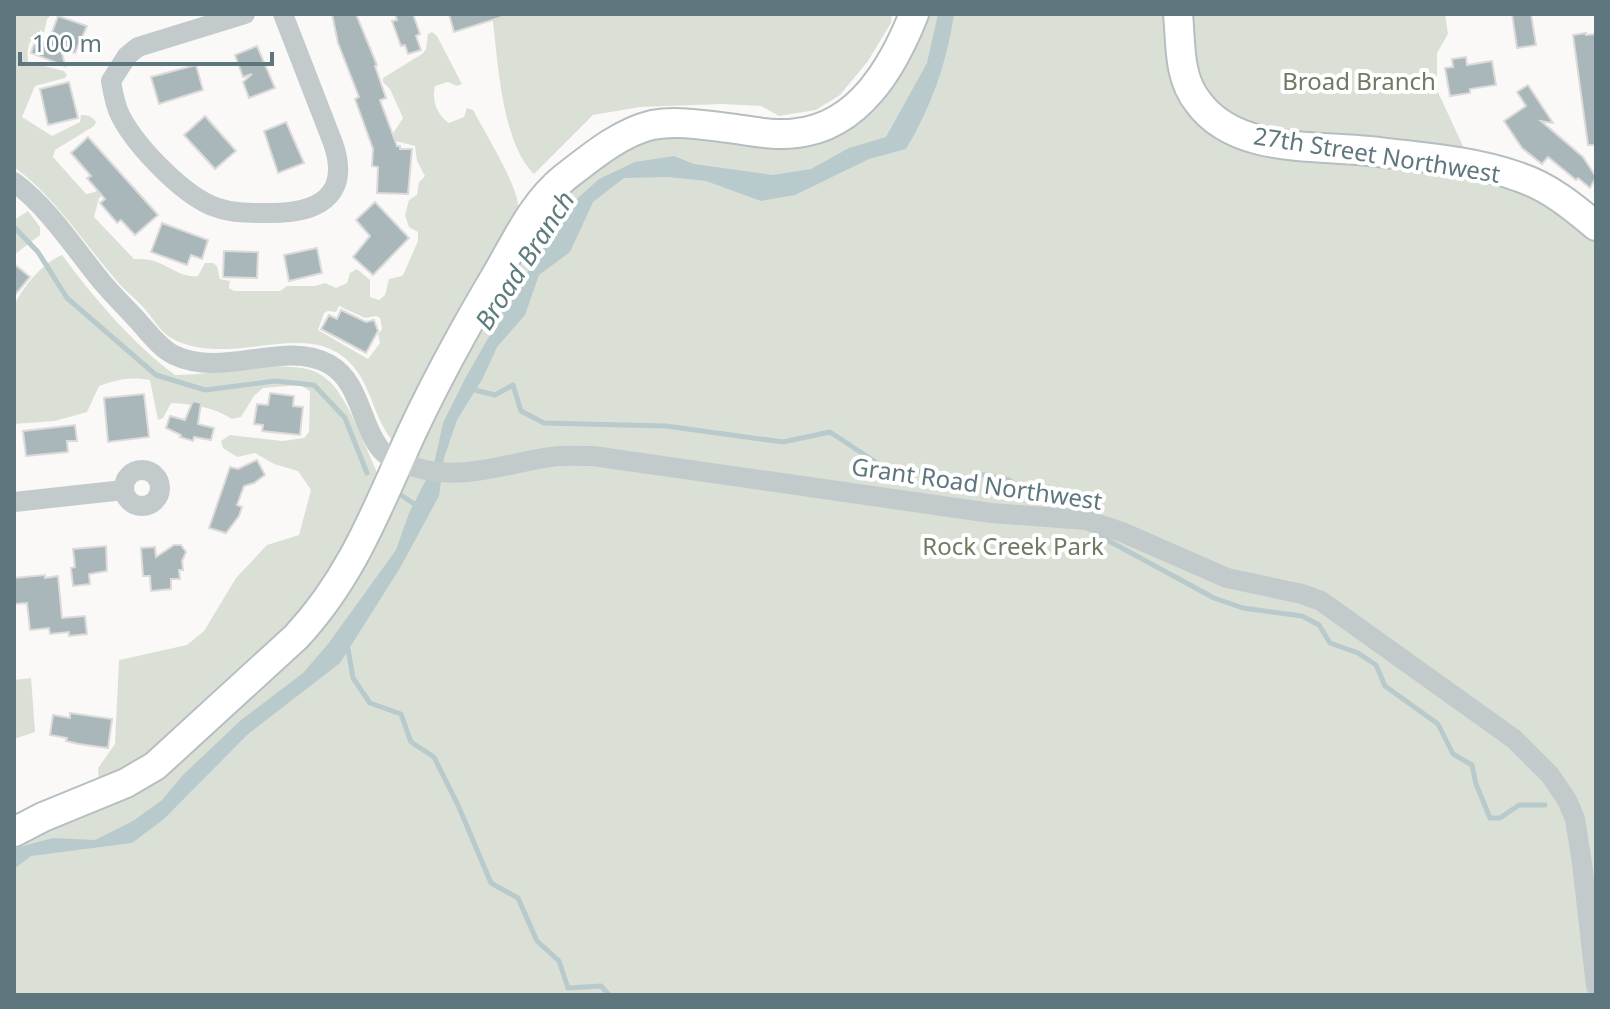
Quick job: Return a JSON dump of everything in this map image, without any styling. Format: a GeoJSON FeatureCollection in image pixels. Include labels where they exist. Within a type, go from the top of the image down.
{"type":"FeatureCollection","features":[{"type":"Feature","properties":{"kind":"main road"},"geometry":{"type":"LineString","coordinates":[[14,832],[133,780],[155,766],[296,637],[317,614],[348,571],[412,466],[466,327],[534,210],[556,185],[619,138],[650,126],[685,123],[781,134],[808,132],[825,126],[849,112],[871,91],[896,56],[914,14]]}},
{"type":"Feature","properties":{"kind":"main road","name":"27th Street Northwest"},"geometry":{"type":"LineString","coordinates":[[1178,14],[1181,60],[1189,86],[1208,114],[1226,126],[1258,139],[1278,143],[1442,160],[1502,171],[1556,195],[1596,226]]}},
{"type":"Feature","properties":{"kind":"street"},"geometry":{"type":"LineString","coordinates":[[245,14],[138,47],[127,56],[111,81],[120,116],[134,137],[188,194],[219,209],[242,213],[304,211],[319,204],[334,191],[339,174],[339,160],[283,14]]}},
{"type":"Feature","properties":{"kind":"street"},"geometry":{"type":"LineString","coordinates":[[14,182],[37,202],[106,286],[174,355],[223,364],[290,356],[313,357],[331,365],[354,392],[378,446],[388,457],[412,466]]}},
{"type":"Feature","properties":{"kind":"street","name":"Grant Road Northwest"},"geometry":{"type":"LineString","coordinates":[[412,466],[447,474],[476,473],[550,457],[593,456],[991,513],[1086,520],[1122,532],[1227,578],[1321,601],[1514,739],[1561,790],[1575,819],[1580,842],[1596,986]]}},
{"type":"Feature","properties":{"kind":"street"},"geometry":{"type":"LineString","coordinates":[[14,502],[124,490]]}},
{"type":"Feature","properties":{"kind":"green space"},"geometry":{"type":"Polygon","coordinates":[[[14,14],[52,14],[47,19],[44,33],[30,43],[28,62],[64,71],[67,75],[35,86],[22,117],[52,136],[80,122],[81,115],[90,116],[96,122],[55,150],[53,157],[86,194],[95,192],[112,176],[117,182],[99,198],[94,217],[134,259],[154,261],[192,276],[198,276],[205,263],[213,263],[217,266],[220,279],[230,281],[229,288],[234,291],[280,291],[287,286],[325,283],[336,288],[347,283],[350,273],[357,269],[370,280],[370,297],[379,300],[385,295],[389,279],[404,273],[418,241],[418,232],[409,227],[405,215],[409,200],[417,195],[419,182],[425,176],[417,161],[415,146],[392,140],[403,118],[383,78],[422,54],[428,34],[432,32],[462,84],[457,86],[448,82],[435,86],[438,111],[449,123],[464,117],[467,108],[473,110],[506,171],[518,205],[512,224],[465,297],[396,439],[392,440],[358,373],[334,351],[313,344],[291,343],[218,349],[194,347],[171,338],[119,284],[56,206],[14,167],[14,14]],[[339,306],[336,312],[324,313],[318,330],[368,359],[380,343],[378,334],[382,329],[380,318],[365,318],[339,306]]]}},
{"type":"Feature","properties":{"kind":"green space"},"geometry":{"type":"Polygon","coordinates":[[[492,14],[892,14],[891,23],[868,61],[840,95],[816,110],[779,116],[761,106],[722,104],[640,107],[593,115],[534,174],[514,142],[508,121],[492,14]]]}},
{"type":"Feature","properties":{"kind":"green space","name":"Rock Creek Park"},"geometry":{"type":"Polygon","coordinates":[[[921,14],[1165,14],[1178,97],[1202,127],[1216,137],[1259,152],[1362,162],[1500,182],[1566,215],[1596,243],[1596,995],[14,995],[14,844],[72,816],[342,597],[473,326],[552,202],[619,148],[677,128],[825,137],[921,14]]]}},
{"type":"Feature","properties":{"kind":"green space","name":"Broad Branch"},"geometry":{"type":"Polygon","coordinates":[[[1187,14],[1445,14],[1448,34],[1437,53],[1437,90],[1468,157],[1306,144],[1218,116],[1189,70],[1187,14]]]}},
{"type":"Feature","properties":{"kind":"green space"},"geometry":{"type":"Polygon","coordinates":[[[28,211],[40,227],[40,235],[14,255],[14,220],[28,211]]]}},
{"type":"Feature","properties":{"kind":"green space"},"geometry":{"type":"Polygon","coordinates":[[[62,255],[114,319],[175,375],[296,367],[323,376],[345,403],[379,477],[335,570],[293,625],[134,767],[99,780],[98,768],[115,744],[119,660],[187,645],[204,631],[236,578],[267,545],[299,535],[311,490],[298,471],[274,464],[255,453],[237,457],[223,448],[221,441],[230,435],[282,441],[304,438],[309,432],[310,391],[300,385],[263,388],[241,417],[232,419],[203,407],[171,403],[163,418],[158,420],[150,380],[124,379],[99,386],[87,412],[55,421],[14,424],[12,342],[15,304],[35,275],[62,255]]]}},
{"type":"Feature","properties":{"kind":"green space"},"geometry":{"type":"Polygon","coordinates":[[[31,678],[35,732],[14,739],[14,680],[31,678]]]}},
{"type":"Feature","properties":{"kind":"shaded area"},"geometry":{"type":"Polygon","coordinates":[[[938,14],[954,14],[947,50],[930,101],[906,149],[869,159],[795,195],[761,201],[706,181],[668,177],[624,178],[593,202],[570,252],[539,275],[525,315],[497,347],[483,378],[457,420],[444,458],[439,496],[400,568],[340,663],[247,735],[164,819],[132,843],[31,856],[14,869],[14,850],[19,847],[53,838],[95,840],[133,821],[162,800],[183,775],[241,720],[303,673],[328,644],[396,550],[409,513],[434,464],[443,423],[467,375],[568,207],[599,179],[635,162],[674,156],[694,164],[773,175],[811,169],[849,148],[886,137],[927,63],[938,14]]]}},
{"type":"Feature","properties":{"kind":"building"},"geometry":{"type":"Polygon","coordinates":[[[332,14],[356,14],[377,65],[386,98],[380,100],[397,146],[412,149],[408,194],[377,193],[378,167],[372,166],[373,149],[355,99],[359,97],[338,43],[332,14]]]}},
{"type":"Feature","properties":{"kind":"building"},"geometry":{"type":"Polygon","coordinates":[[[395,14],[413,14],[420,34],[416,36],[421,50],[408,54],[405,45],[401,46],[392,21],[397,20],[395,14]]]}},
{"type":"Feature","properties":{"kind":"building"},"geometry":{"type":"Polygon","coordinates":[[[449,14],[502,14],[502,17],[454,32],[449,14]]]}},
{"type":"Feature","properties":{"kind":"building"},"geometry":{"type":"Polygon","coordinates":[[[1512,14],[1531,14],[1536,45],[1517,48],[1512,14]]]}},
{"type":"Feature","properties":{"kind":"building"},"geometry":{"type":"Polygon","coordinates":[[[58,16],[87,26],[75,53],[61,48],[65,66],[31,53],[36,39],[48,43],[58,16]]]}},
{"type":"Feature","properties":{"kind":"building"},"geometry":{"type":"Polygon","coordinates":[[[1596,34],[1596,145],[1588,145],[1573,35],[1596,34]]]}},
{"type":"Feature","properties":{"kind":"building"},"geometry":{"type":"Polygon","coordinates":[[[257,46],[275,88],[249,98],[243,82],[252,74],[243,77],[235,55],[257,46]]]}},
{"type":"Feature","properties":{"kind":"building"},"geometry":{"type":"Polygon","coordinates":[[[1466,57],[1467,65],[1492,61],[1496,85],[1450,96],[1445,68],[1453,67],[1452,59],[1466,57]]]}},
{"type":"Feature","properties":{"kind":"building"},"geometry":{"type":"Polygon","coordinates":[[[196,65],[203,90],[159,104],[151,77],[196,65]]]}},
{"type":"Feature","properties":{"kind":"building"},"geometry":{"type":"Polygon","coordinates":[[[69,82],[78,118],[48,125],[40,89],[69,82]]]}},
{"type":"Feature","properties":{"kind":"building"},"geometry":{"type":"Polygon","coordinates":[[[1528,85],[1553,123],[1541,121],[1583,157],[1596,177],[1590,188],[1548,157],[1542,164],[1522,148],[1504,121],[1526,106],[1517,92],[1528,85]]]}},
{"type":"Feature","properties":{"kind":"building"},"geometry":{"type":"Polygon","coordinates":[[[205,116],[236,151],[215,169],[184,135],[205,116]]]}},
{"type":"Feature","properties":{"kind":"building"},"geometry":{"type":"Polygon","coordinates":[[[286,122],[304,163],[278,173],[264,131],[286,122]]]}},
{"type":"Feature","properties":{"kind":"building"},"geometry":{"type":"Polygon","coordinates":[[[88,137],[158,215],[135,235],[121,220],[117,223],[100,203],[105,199],[87,178],[91,176],[71,153],[88,137]]]}},
{"type":"Feature","properties":{"kind":"building"},"geometry":{"type":"Polygon","coordinates":[[[375,202],[409,238],[373,275],[353,257],[370,236],[356,220],[375,202]]]}},
{"type":"Feature","properties":{"kind":"building"},"geometry":{"type":"Polygon","coordinates":[[[162,223],[208,240],[202,259],[191,255],[187,265],[151,252],[162,223]]]}},
{"type":"Feature","properties":{"kind":"building"},"geometry":{"type":"Polygon","coordinates":[[[317,248],[322,273],[289,281],[284,255],[317,248]]]}},
{"type":"Feature","properties":{"kind":"building"},"geometry":{"type":"Polygon","coordinates":[[[224,251],[258,252],[257,278],[223,277],[224,251]]]}},
{"type":"Feature","properties":{"kind":"building"},"geometry":{"type":"Polygon","coordinates":[[[14,264],[30,277],[14,296],[14,264]]]}},
{"type":"Feature","properties":{"kind":"building"},"geometry":{"type":"Polygon","coordinates":[[[341,310],[366,322],[374,320],[378,331],[366,353],[321,329],[329,315],[337,319],[341,310]]]}},
{"type":"Feature","properties":{"kind":"building"},"geometry":{"type":"Polygon","coordinates":[[[270,393],[294,396],[293,406],[303,407],[300,435],[262,431],[263,425],[254,424],[257,404],[268,405],[270,393]]]}},
{"type":"Feature","properties":{"kind":"building"},"geometry":{"type":"Polygon","coordinates":[[[144,394],[149,437],[108,442],[104,398],[144,394]]]}},
{"type":"Feature","properties":{"kind":"building"},"geometry":{"type":"Polygon","coordinates":[[[193,401],[201,403],[198,424],[214,428],[211,440],[194,437],[193,441],[166,428],[170,416],[185,420],[193,401]]]}},
{"type":"Feature","properties":{"kind":"building"},"geometry":{"type":"Polygon","coordinates":[[[75,425],[77,441],[67,441],[68,452],[26,456],[23,431],[75,425]]]}},
{"type":"Feature","properties":{"kind":"building"},"geometry":{"type":"Polygon","coordinates":[[[257,460],[265,475],[244,486],[237,505],[242,507],[239,516],[226,533],[209,528],[230,467],[238,469],[257,460]]]}},
{"type":"Feature","properties":{"kind":"building"},"geometry":{"type":"Polygon","coordinates":[[[174,545],[181,545],[186,552],[182,561],[183,570],[179,570],[180,579],[171,579],[171,589],[151,591],[150,576],[143,576],[141,548],[155,547],[156,557],[174,545]]]}},
{"type":"Feature","properties":{"kind":"building"},"geometry":{"type":"Polygon","coordinates":[[[106,546],[107,571],[89,574],[90,584],[73,586],[73,549],[106,546]]]}},
{"type":"Feature","properties":{"kind":"building"},"geometry":{"type":"Polygon","coordinates":[[[45,575],[45,578],[58,576],[62,618],[85,616],[87,634],[50,634],[49,628],[30,630],[27,603],[14,604],[14,578],[45,575]]]}},
{"type":"Feature","properties":{"kind":"building"},"geometry":{"type":"Polygon","coordinates":[[[70,713],[112,719],[108,748],[79,744],[50,735],[53,715],[70,718],[70,713]]]}},
{"type":"Feature","properties":{"kind":"waterway"},"geometry":{"type":"LineString","coordinates":[[14,227],[38,252],[67,298],[156,375],[205,390],[275,381],[314,385],[345,418],[367,473]]}},
{"type":"Feature","properties":{"kind":"waterway"},"geometry":{"type":"LineString","coordinates":[[471,389],[495,395],[513,385],[521,411],[544,423],[666,426],[783,442],[830,432],[880,465],[965,480],[979,474],[1009,480],[1023,489]]}},
{"type":"Feature","properties":{"kind":"waterway"},"geometry":{"type":"LineString","coordinates":[[401,495],[417,506]]}},
{"type":"Feature","properties":{"kind":"waterway"},"geometry":{"type":"LineString","coordinates":[[1098,535],[1214,598],[1243,608],[1302,616],[1319,625],[1330,643],[1358,653],[1376,665],[1385,686],[1438,724],[1453,754],[1472,765],[1490,818],[1500,818],[1519,805],[1545,805]]}},
{"type":"Feature","properties":{"kind":"waterway"},"geometry":{"type":"LineString","coordinates":[[342,646],[348,649],[353,678],[370,703],[401,714],[411,742],[434,757],[491,883],[518,898],[537,941],[559,961],[568,988],[601,986],[609,995]]}}]}
